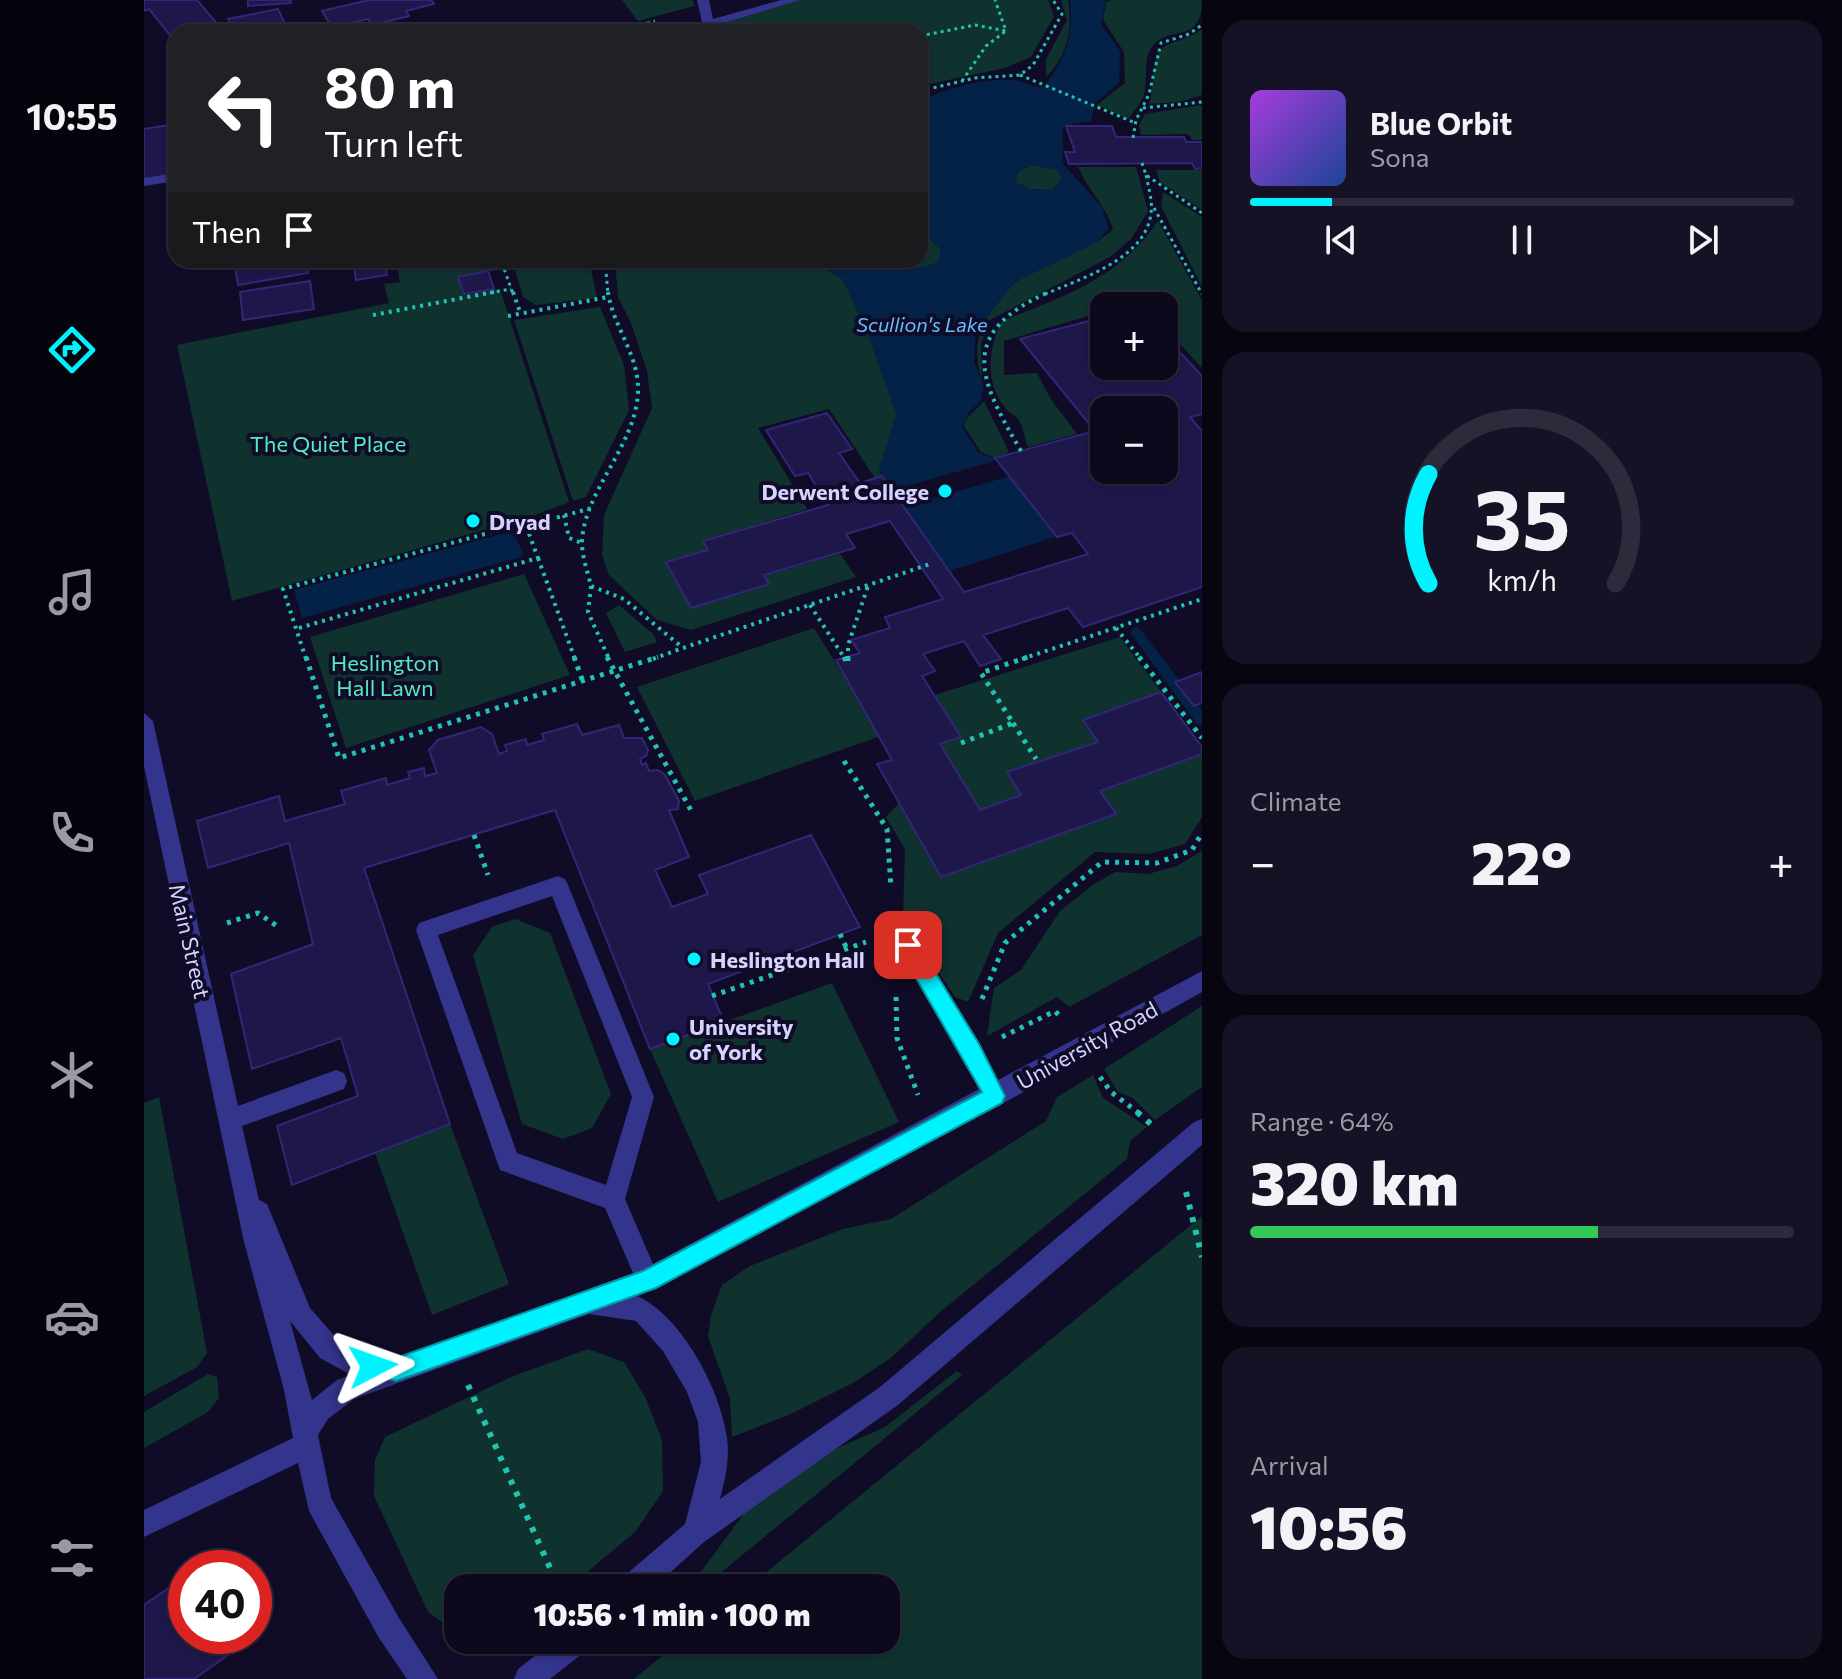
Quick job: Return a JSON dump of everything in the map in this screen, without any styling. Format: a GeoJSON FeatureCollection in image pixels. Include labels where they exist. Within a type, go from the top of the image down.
{"type":"FeatureCollection","features":[{"type":"Feature","properties":{"kind":"street"},"geometry":{"type":"LineString","coordinates":[[703,0],[708,24],[794,0]]}},
{"type":"Feature","properties":{"kind":"street"},"geometry":{"type":"LineString","coordinates":[[144,182],[168,178]]}},
{"type":"Feature","properties":{"kind":"street","name":"Main Street"},"geometry":{"type":"LineString","coordinates":[[144,721],[149,773],[238,1161],[306,1438]]}},
{"type":"Feature","properties":{"kind":"street"},"geometry":{"type":"LineString","coordinates":[[613,1199],[508,1162],[426,930],[558,885],[643,1097],[613,1199],[648,1280]]}},
{"type":"Feature","properties":{"kind":"street"},"geometry":{"type":"LineString","coordinates":[[893,920],[972,1051],[994,1096]]}},
{"type":"Feature","properties":{"kind":"street","name":"University Road"},"geometry":{"type":"LineString","coordinates":[[306,1438],[319,1410],[346,1389],[452,1348],[587,1304],[648,1280],[994,1096],[1202,981]]}},
{"type":"Feature","properties":{"kind":"street"},"geometry":{"type":"LineString","coordinates":[[229,1120],[336,1081]]}},
{"type":"Feature","properties":{"kind":"street","name":"University Road"},"geometry":{"type":"LineString","coordinates":[[648,1574],[695,1533],[889,1396],[1202,1130]]}},
{"type":"Feature","properties":{"kind":"street","name":"Main Street"},"geometry":{"type":"LineString","coordinates":[[238,1161],[303,1325],[321,1344],[350,1362],[396,1369]]}},
{"type":"Feature","properties":{"kind":"street","name":"University Road"},"geometry":{"type":"LineString","coordinates":[[587,1304],[633,1306],[658,1322],[702,1396],[714,1437],[711,1489],[695,1533]]}},
{"type":"Feature","properties":{"kind":"street"},"geometry":{"type":"LineString","coordinates":[[144,1524],[306,1438],[318,1502],[389,1628],[424,1679]]}},
{"type":"Feature","properties":{"kind":"street"},"geometry":{"type":"LineString","coordinates":[[532,1678],[560,1654]]}},
{"type":"Feature","properties":{"kind":"path"},"geometry":{"type":"LineString","coordinates":[[995,0],[1006,31]]}},
{"type":"Feature","properties":{"kind":"path"},"geometry":{"type":"LineString","coordinates":[[928,89],[961,81],[1020,75],[1033,65],[1062,14],[1053,0]]}},
{"type":"Feature","properties":{"kind":"path"},"geometry":{"type":"LineString","coordinates":[[928,35],[995,24],[1006,31]]}},
{"type":"Feature","properties":{"kind":"path"},"geometry":{"type":"LineString","coordinates":[[1133,138],[1133,122],[1150,92],[1153,55],[1161,43],[1189,34],[1202,25]]}},
{"type":"Feature","properties":{"kind":"path"},"geometry":{"type":"LineString","coordinates":[[961,81],[986,46],[1006,31]]}},
{"type":"Feature","properties":{"kind":"path"},"geometry":{"type":"LineString","coordinates":[[1020,75],[1133,122]]}},
{"type":"Feature","properties":{"kind":"path"},"geometry":{"type":"LineString","coordinates":[[1142,108],[1202,102]]}},
{"type":"Feature","properties":{"kind":"path"},"geometry":{"type":"LineString","coordinates":[[1142,163],[1153,206],[1202,294]]}},
{"type":"Feature","properties":{"kind":"path"},"geometry":{"type":"LineString","coordinates":[[1146,175],[1202,213]]}},
{"type":"Feature","properties":{"kind":"path"},"geometry":{"type":"LineString","coordinates":[[1021,451],[989,387],[983,360],[987,339],[996,323],[1018,308],[1118,259],[1141,236],[1153,206]]}},
{"type":"Feature","properties":{"kind":"path"},"geometry":{"type":"LineString","coordinates":[[504,268],[520,312]]}},
{"type":"Feature","properties":{"kind":"path"},"geometry":{"type":"LineString","coordinates":[[606,268],[608,297],[634,362],[638,390],[634,422],[592,508],[582,543],[591,586],[588,612],[615,674],[693,814]]}},
{"type":"Feature","properties":{"kind":"path"},"geometry":{"type":"LineString","coordinates":[[373,315],[511,289]]}},
{"type":"Feature","properties":{"kind":"path"},"geometry":{"type":"LineString","coordinates":[[508,316],[608,297]]}},
{"type":"Feature","properties":{"kind":"path"},"geometry":{"type":"LineString","coordinates":[[526,526],[592,508]]}},
{"type":"Feature","properties":{"kind":"path"},"geometry":{"type":"LineString","coordinates":[[564,515],[569,538],[582,543]]}},
{"type":"Feature","properties":{"kind":"path"},"geometry":{"type":"LineString","coordinates":[[583,682],[525,523],[283,589],[299,628],[339,758],[615,674],[930,564]]}},
{"type":"Feature","properties":{"kind":"path"},"geometry":{"type":"LineString","coordinates":[[299,628],[538,558]]}},
{"type":"Feature","properties":{"kind":"path"},"geometry":{"type":"LineString","coordinates":[[591,586],[624,599],[683,648]]}},
{"type":"Feature","properties":{"kind":"path"},"geometry":{"type":"LineString","coordinates":[[810,605],[848,664],[848,645],[868,586]]}},
{"type":"Feature","properties":{"kind":"path"},"geometry":{"type":"LineString","coordinates":[[1036,759],[981,673],[1202,599]]}},
{"type":"Feature","properties":{"kind":"path"},"geometry":{"type":"LineString","coordinates":[[1116,628],[1202,738]]}},
{"type":"Feature","properties":{"kind":"path"},"geometry":{"type":"LineString","coordinates":[[961,743],[1013,723]]}},
{"type":"Feature","properties":{"kind":"path"},"geometry":{"type":"LineString","coordinates":[[712,996],[893,932],[887,829],[844,761]]}},
{"type":"Feature","properties":{"kind":"path"},"geometry":{"type":"LineString","coordinates":[[972,1051],[984,991],[1005,943],[1102,862],[1157,863],[1192,850],[1202,833]]}},
{"type":"Feature","properties":{"kind":"path"},"geometry":{"type":"LineString","coordinates":[[258,913],[277,926]]}},
{"type":"Feature","properties":{"kind":"path"},"geometry":{"type":"LineString","coordinates":[[840,934],[847,949]]}},
{"type":"Feature","properties":{"kind":"path"},"geometry":{"type":"LineString","coordinates":[[895,992],[897,1038],[931,1130]]}},
{"type":"Feature","properties":{"kind":"path"},"geometry":{"type":"LineString","coordinates":[[1176,1152],[1202,1257]]}},
{"type":"Feature","properties":{"kind":"path"},"geometry":{"type":"LineString","coordinates":[[452,1348],[553,1574]]}},
{"type":"Feature","properties":{"kind":"green space"},"geometry":{"type":"Polygon","coordinates":[[[622,0],[693,0],[694,6],[638,21],[622,0]]]}},
{"type":"Feature","properties":{"kind":"green space"},"geometry":{"type":"Polygon","coordinates":[[[791,0],[1048,0],[1054,16],[1031,57],[1005,68],[928,84],[928,24],[701,24],[791,0]]]}},
{"type":"Feature","properties":{"kind":"green space"},"geometry":{"type":"Polygon","coordinates":[[[1061,0],[1068,0],[1069,31],[1064,51],[1046,77],[1046,59],[1067,20],[1061,0]]]}},
{"type":"Feature","properties":{"kind":"green space"},"geometry":{"type":"Polygon","coordinates":[[[1202,0],[1201,15],[1196,24],[1159,40],[1152,47],[1147,58],[1143,98],[1128,119],[1097,105],[1125,83],[1124,52],[1103,20],[1106,2],[1202,0]]]}},
{"type":"Feature","properties":{"kind":"green space"},"geometry":{"type":"Polygon","coordinates":[[[1202,29],[1202,95],[1180,102],[1149,104],[1155,63],[1162,49],[1202,29]]]}},
{"type":"Feature","properties":{"kind":"green space"},"geometry":{"type":"Polygon","coordinates":[[[1202,105],[1202,140],[1192,140],[1188,134],[1141,135],[1139,126],[1145,114],[1202,105]]]}},
{"type":"Feature","properties":{"kind":"green space"},"geometry":{"type":"Polygon","coordinates":[[[1033,165],[1058,170],[1062,179],[1052,190],[1030,189],[1016,182],[1017,172],[1033,165]]]}},
{"type":"Feature","properties":{"kind":"green space"},"geometry":{"type":"Polygon","coordinates":[[[1078,167],[1136,167],[1148,211],[1131,239],[1110,257],[990,320],[981,344],[982,379],[977,352],[982,326],[1005,291],[1028,274],[1090,245],[1113,229],[1078,167]]]}},
{"type":"Feature","properties":{"kind":"green space"},"geometry":{"type":"Polygon","coordinates":[[[1156,170],[1202,170],[1202,210],[1160,182],[1156,170]]]}},
{"type":"Feature","properties":{"kind":"green space"},"geometry":{"type":"Polygon","coordinates":[[[1163,192],[1202,217],[1202,287],[1161,206],[1163,192]]]}},
{"type":"Feature","properties":{"kind":"green space"},"geometry":{"type":"Polygon","coordinates":[[[1158,221],[1202,300],[1202,368],[1178,342],[1178,292],[1090,292],[1090,315],[1004,341],[1004,375],[1037,373],[1050,398],[1077,434],[1028,447],[1023,428],[1000,400],[992,378],[991,354],[1002,321],[1089,283],[1143,241],[1158,221]]]}},
{"type":"Feature","properties":{"kind":"green space"},"geometry":{"type":"Polygon","coordinates":[[[928,238],[941,249],[938,262],[928,266],[928,238]]]}},
{"type":"Feature","properties":{"kind":"green space","name":"The Quiet Place"},"geometry":{"type":"Polygon","coordinates":[[[397,268],[496,268],[459,277],[465,295],[500,289],[569,502],[533,516],[232,601],[177,345],[389,303],[384,284],[400,282],[397,268]]]}},
{"type":"Feature","properties":{"kind":"green space"},"geometry":{"type":"Polygon","coordinates":[[[514,268],[591,268],[597,298],[536,305],[523,297],[514,268]]]}},
{"type":"Feature","properties":{"kind":"green space"},"geometry":{"type":"Polygon","coordinates":[[[616,268],[826,268],[843,280],[865,326],[897,414],[879,470],[882,476],[875,478],[829,409],[758,428],[807,509],[703,541],[706,550],[668,562],[691,607],[769,584],[764,576],[840,554],[856,577],[691,630],[657,620],[609,575],[602,555],[604,515],[652,408],[647,371],[631,323],[618,297],[616,268]]]}},
{"type":"Feature","properties":{"kind":"green space"},"geometry":{"type":"Polygon","coordinates":[[[600,307],[624,365],[629,410],[586,497],[573,501],[514,320],[600,307]]]}},
{"type":"Feature","properties":{"kind":"green space"},"geometry":{"type":"Polygon","coordinates":[[[984,401],[1009,452],[995,458],[981,452],[964,426],[966,419],[984,401]]]}},
{"type":"Feature","properties":{"kind":"green space","name":"Heslington Hall Lawn"},"geometry":{"type":"Polygon","coordinates":[[[524,574],[570,675],[346,748],[310,637],[524,574]]]}},
{"type":"Feature","properties":{"kind":"green space"},"geometry":{"type":"Polygon","coordinates":[[[619,605],[653,634],[657,642],[625,652],[606,613],[619,605]]]}},
{"type":"Feature","properties":{"kind":"green space"},"geometry":{"type":"Polygon","coordinates":[[[814,628],[881,736],[695,801],[637,687],[814,628]]]}},
{"type":"Feature","properties":{"kind":"green space"},"geometry":{"type":"Polygon","coordinates":[[[1120,637],[1161,692],[1083,719],[1098,742],[1008,772],[1021,795],[980,810],[940,744],[961,736],[935,695],[1120,637]]]}},
{"type":"Feature","properties":{"kind":"green space"},"geometry":{"type":"Polygon","coordinates":[[[1202,754],[1202,817],[1185,844],[1149,854],[1095,852],[998,933],[968,1002],[955,997],[903,918],[905,849],[886,817],[899,803],[941,877],[1115,815],[1100,791],[1202,754]]]}},
{"type":"Feature","properties":{"kind":"green space"},"geometry":{"type":"Polygon","coordinates":[[[1202,851],[1202,935],[1069,1007],[1057,997],[987,1036],[994,988],[1021,970],[1060,911],[1094,884],[1116,872],[1148,874],[1177,866],[1202,851]]]}},
{"type":"Feature","properties":{"kind":"green space"},"geometry":{"type":"Polygon","coordinates":[[[515,919],[550,933],[611,1094],[592,1128],[563,1139],[522,1124],[473,955],[492,927],[515,919]]]}},
{"type":"Feature","properties":{"kind":"green space"},"geometry":{"type":"Polygon","coordinates":[[[832,983],[899,1122],[718,1202],[650,1049],[832,983]]]}},
{"type":"Feature","properties":{"kind":"green space"},"geometry":{"type":"Polygon","coordinates":[[[1202,1006],[1202,1087],[1155,1120],[1133,1098],[1118,1092],[1104,1069],[1202,1006]]]}},
{"type":"Feature","properties":{"kind":"green space"},"geometry":{"type":"Polygon","coordinates":[[[1093,1075],[1103,1098],[1147,1127],[1130,1141],[1127,1159],[939,1313],[892,1357],[853,1383],[791,1414],[732,1437],[730,1399],[708,1336],[711,1315],[722,1285],[750,1266],[843,1229],[891,1219],[1046,1121],[1057,1097],[1093,1075]]]}},
{"type":"Feature","properties":{"kind":"green space"},"geometry":{"type":"Polygon","coordinates":[[[159,1097],[207,1353],[197,1367],[144,1396],[144,1103],[159,1097]]]}},
{"type":"Feature","properties":{"kind":"green space"},"geometry":{"type":"Polygon","coordinates":[[[450,1124],[509,1284],[432,1315],[375,1153],[450,1124]]]}},
{"type":"Feature","properties":{"kind":"green space"},"geometry":{"type":"Polygon","coordinates":[[[1202,1216],[1202,1679],[634,1679],[665,1654],[900,1654],[900,1574],[764,1574],[1202,1216]]]}},
{"type":"Feature","properties":{"kind":"green space"},"geometry":{"type":"Polygon","coordinates":[[[588,1349],[624,1362],[645,1397],[662,1440],[663,1491],[635,1532],[585,1574],[444,1574],[444,1624],[428,1612],[374,1496],[375,1460],[385,1437],[511,1377],[588,1349]]]}},
{"type":"Feature","properties":{"kind":"green space"},"geometry":{"type":"Polygon","coordinates":[[[957,1371],[962,1375],[719,1574],[699,1574],[751,1504],[822,1455],[885,1427],[957,1371]]]}},
{"type":"Feature","properties":{"kind":"green space"},"geometry":{"type":"Polygon","coordinates":[[[208,1374],[217,1377],[219,1398],[208,1412],[144,1448],[144,1412],[208,1374]]]}},
{"type":"Feature","properties":{"kind":"water","name":"Scullion's Lake"},"geometry":{"type":"Polygon","coordinates":[[[1070,0],[1106,0],[1101,24],[1120,51],[1119,83],[1095,103],[1091,121],[1063,126],[1063,164],[1102,207],[1109,229],[1094,244],[1015,282],[976,331],[974,362],[984,385],[981,401],[968,413],[962,427],[978,452],[998,460],[1055,537],[950,571],[879,470],[896,414],[865,326],[843,280],[826,268],[928,268],[938,262],[941,249],[928,238],[928,98],[989,81],[1012,80],[1043,87],[1063,57],[1071,24],[1070,0]],[[1033,165],[1018,172],[1016,182],[1030,189],[1052,190],[1062,179],[1058,170],[1033,165]]]}},
{"type":"Feature","properties":{"kind":"water"},"geometry":{"type":"Polygon","coordinates":[[[513,531],[524,556],[302,618],[294,590],[513,531]]]}},
{"type":"Feature","properties":{"kind":"pier"},"geometry":{"type":"Polygon","coordinates":[[[998,460],[1010,476],[904,507],[893,490],[998,460]]]}},
{"type":"Feature","properties":{"kind":"building"},"geometry":{"type":"Polygon","coordinates":[[[144,0],[197,0],[217,24],[168,24],[168,33],[149,9],[144,11],[144,0]]]}},
{"type":"Feature","properties":{"kind":"building"},"geometry":{"type":"Polygon","coordinates":[[[248,0],[291,0],[291,3],[248,6],[248,0]]]}},
{"type":"Feature","properties":{"kind":"building"},"geometry":{"type":"Polygon","coordinates":[[[369,0],[431,0],[434,4],[406,11],[409,16],[376,24],[371,24],[368,19],[330,24],[322,11],[369,0]]]}},
{"type":"Feature","properties":{"kind":"building"},"geometry":{"type":"Polygon","coordinates":[[[278,9],[285,24],[230,24],[228,19],[278,9]]]}},
{"type":"Feature","properties":{"kind":"building"},"geometry":{"type":"Polygon","coordinates":[[[168,125],[168,175],[144,179],[144,129],[168,125]]]}},
{"type":"Feature","properties":{"kind":"building"},"geometry":{"type":"Polygon","coordinates":[[[1066,126],[1112,126],[1116,137],[1184,137],[1186,142],[1202,142],[1202,168],[1195,169],[1192,163],[1069,164],[1065,152],[1075,152],[1066,126]]]}},
{"type":"Feature","properties":{"kind":"building"},"geometry":{"type":"Polygon","coordinates":[[[235,268],[307,268],[308,273],[238,285],[235,268]]]}},
{"type":"Feature","properties":{"kind":"building"},"geometry":{"type":"Polygon","coordinates":[[[354,268],[386,268],[387,275],[356,280],[354,268]]]}},
{"type":"Feature","properties":{"kind":"building"},"geometry":{"type":"Polygon","coordinates":[[[488,271],[494,289],[464,294],[458,277],[488,271]]]}},
{"type":"Feature","properties":{"kind":"building"},"geometry":{"type":"Polygon","coordinates":[[[310,281],[314,309],[243,320],[240,292],[310,281]]]}},
{"type":"Feature","properties":{"kind":"building","name":"Derwent College"},"geometry":{"type":"Polygon","coordinates":[[[1090,321],[1090,380],[1178,380],[1178,350],[1202,376],[1202,414],[1190,417],[1202,431],[1202,587],[1083,627],[1068,608],[983,635],[1001,659],[980,666],[964,641],[923,654],[935,671],[922,676],[961,737],[940,744],[980,810],[1021,795],[1007,772],[1098,742],[1083,720],[1161,692],[1202,747],[1202,754],[1100,791],[1116,814],[941,877],[877,764],[892,760],[836,660],[860,653],[851,640],[890,628],[885,617],[943,599],[890,521],[846,534],[855,548],[764,575],[769,584],[691,608],[666,562],[708,550],[703,541],[828,505],[808,473],[795,476],[766,430],[827,413],[852,449],[839,453],[860,483],[882,476],[964,592],[1088,554],[1072,533],[1057,537],[995,458],[1090,432],[1090,484],[1178,484],[1178,396],[1090,396],[1090,425],[1020,339],[1090,321]]]}},
{"type":"Feature","properties":{"kind":"building"},"geometry":{"type":"Polygon","coordinates":[[[1202,672],[1202,703],[1194,706],[1175,682],[1202,672]]]}},
{"type":"Feature","properties":{"kind":"building","name":"Heslington Hall"},"geometry":{"type":"Polygon","coordinates":[[[577,724],[582,735],[619,725],[624,738],[642,738],[648,750],[646,756],[640,759],[642,765],[646,763],[649,771],[658,770],[665,775],[679,801],[678,809],[669,810],[689,857],[655,870],[672,907],[708,894],[699,875],[811,835],[860,927],[708,984],[724,1022],[650,1049],[555,810],[364,868],[450,1124],[292,1185],[277,1126],[358,1096],[341,1038],[252,1069],[231,974],[313,944],[289,843],[208,868],[197,821],[279,796],[285,821],[345,804],[341,791],[386,778],[387,785],[410,778],[408,772],[424,768],[425,776],[437,773],[429,750],[438,740],[481,727],[492,734],[499,754],[507,751],[505,745],[526,739],[527,745],[544,740],[542,734],[577,724]]]}},
{"type":"Feature","properties":{"kind":"building"},"geometry":{"type":"Polygon","coordinates":[[[168,1588],[168,1654],[229,1654],[194,1679],[144,1679],[144,1605],[168,1588]]]}},
{"type":"Feature","properties":{"kind":"waterway"},"geometry":{"type":"LineString","coordinates":[[1136,632],[1202,720]]}},
{"type":"Feature","properties":{"kind":"place","name":"Derwent College"},"geometry":{"type":"Point","coordinates":[945,491]}},
{"type":"Feature","properties":{"kind":"place","name":"Dryad"},"geometry":{"type":"Point","coordinates":[473,521]}},
{"type":"Feature","properties":{"kind":"place","name":"Heslington Hall"},"geometry":{"type":"Point","coordinates":[694,959]}},
{"type":"Feature","properties":{"kind":"place","name":"University of York"},"geometry":{"type":"Point","coordinates":[673,1039]}},
{"type":"Feature","properties":{"kind":"route"},"geometry":{"type":"LineString","coordinates":[[373,1366],[396,1369],[648,1280],[994,1096],[972,1051],[908,945]]}}]}
